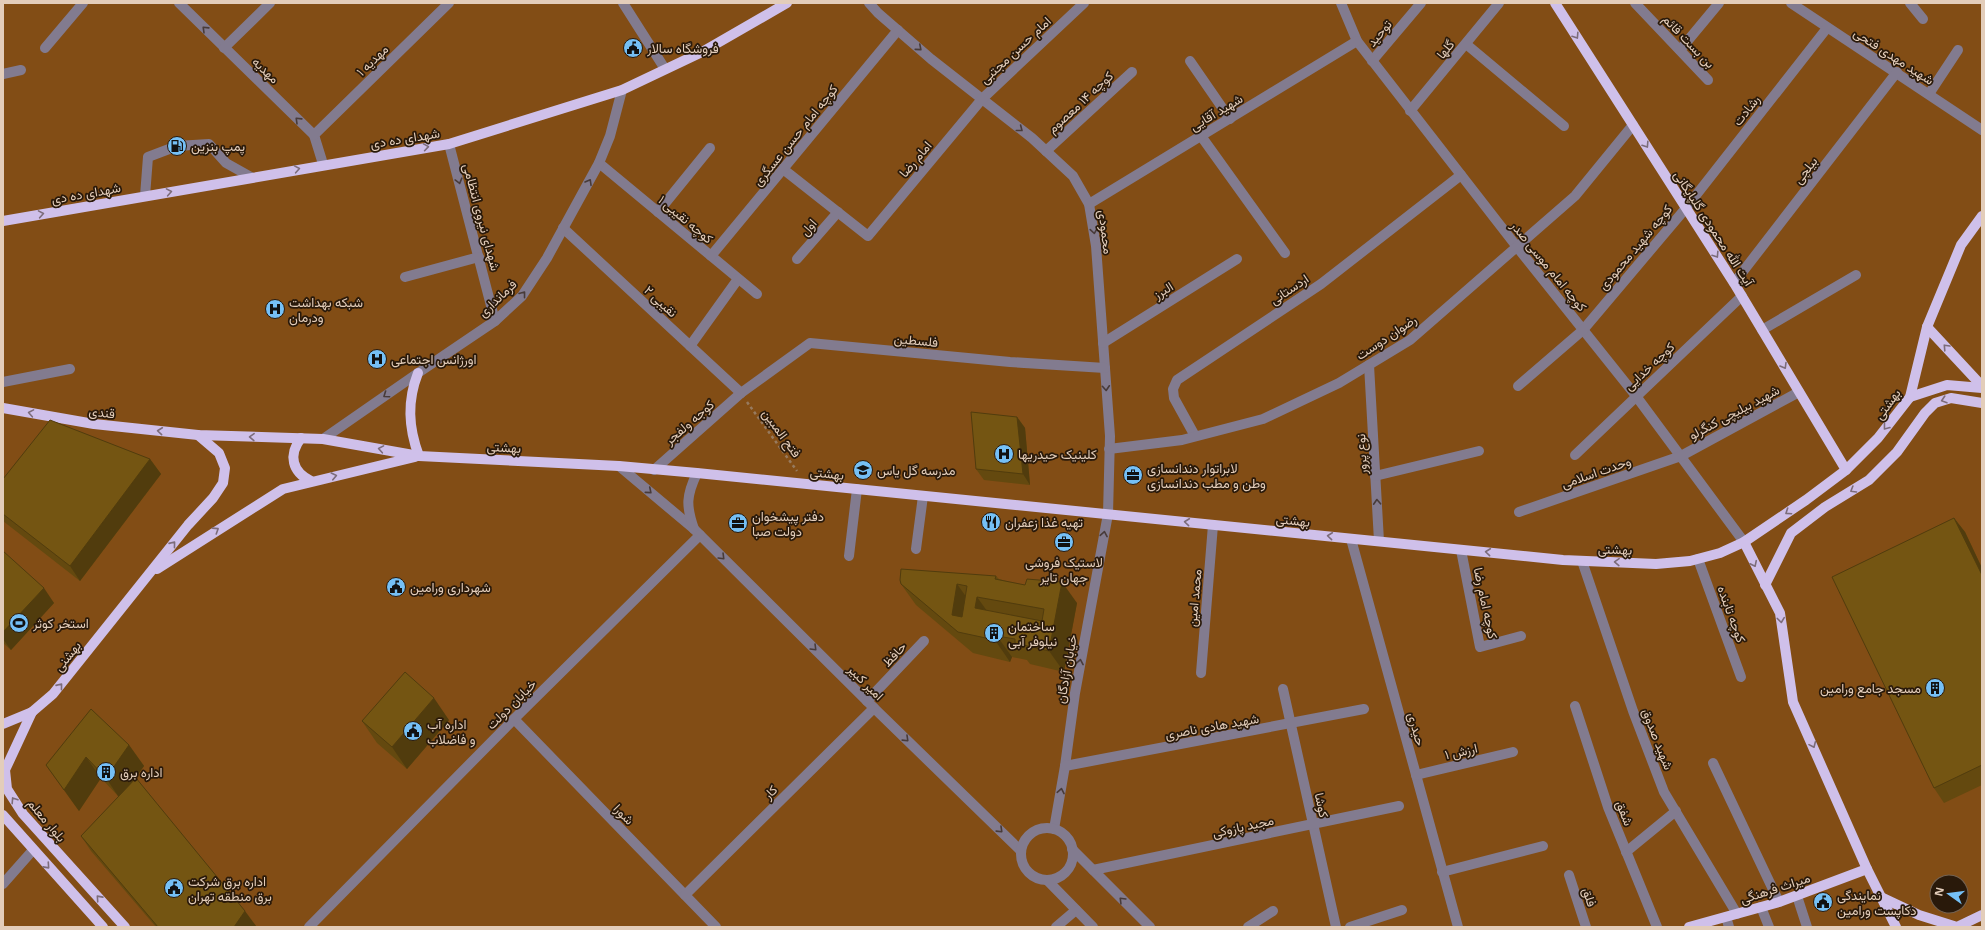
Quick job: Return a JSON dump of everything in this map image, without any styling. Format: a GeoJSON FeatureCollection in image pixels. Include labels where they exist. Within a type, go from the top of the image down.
{"type":"FeatureCollection","features":[{"type":"Feature","properties":{"kind":"main road","name":"شهدای ده دی"},"geometry":{"type":"LineString","coordinates":[[3,221],[323,164],[449,144],[622,90],[702,52],[787,3]]}},
{"type":"Feature","properties":{"kind":"main road","name":"آیت الله محمودی گلپایگانی"},"geometry":{"type":"LineString","coordinates":[[1555,3],[1734,283],[1846,470]]}},
{"type":"Feature","properties":{"kind":"main road","name":"بهشتی"},"geometry":{"type":"LineString","coordinates":[[419,456],[619,466],[1582,561],[1656,564],[1698,559],[1720,553],[1744,542],[1806,500],[1846,470],[1878,438],[1910,397],[1927,327],[1961,245],[1982,216]]}},
{"type":"Feature","properties":{"kind":"main road"},"geometry":{"type":"LineString","coordinates":[[1927,327],[1982,387]]}},
{"type":"Feature","properties":{"kind":"main road"},"geometry":{"type":"LineString","coordinates":[[148,575],[283,489],[419,456],[411,428],[410,414],[413,386],[418,372]]}},
{"type":"Feature","properties":{"kind":"main road"},"geometry":{"type":"LineString","coordinates":[[1910,397],[1948,385],[1982,387]]}},
{"type":"Feature","properties":{"kind":"main road"},"geometry":{"type":"LineString","coordinates":[[1765,585],[1791,533],[1825,507],[1869,480],[1897,452],[1925,413],[1935,403],[1951,398],[1982,403]]}},
{"type":"Feature","properties":{"kind":"main road","name":"قندی"},"geometry":{"type":"LineString","coordinates":[[3,408],[94,424],[198,435],[323,439],[419,456]]}},
{"type":"Feature","properties":{"kind":"main road","name":"بهشنی"},"geometry":{"type":"LineString","coordinates":[[32,712],[53,694],[188,525],[213,498],[223,483],[225,468],[219,453],[198,435]]}},
{"type":"Feature","properties":{"kind":"main road"},"geometry":{"type":"LineString","coordinates":[[301,438],[295,446],[293,463],[303,478],[311,481]]}},
{"type":"Feature","properties":{"kind":"main road"},"geometry":{"type":"LineString","coordinates":[[1744,542],[1780,613],[1793,702],[1867,869],[1883,898],[1896,927]]}},
{"type":"Feature","properties":{"kind":"main road"},"geometry":{"type":"LineString","coordinates":[[3,724],[32,712]]}},
{"type":"Feature","properties":{"kind":"main road","name":"بلوار معلم"},"geometry":{"type":"LineString","coordinates":[[32,712],[5,770],[7,789],[23,814],[125,927]]}},
{"type":"Feature","properties":{"kind":"main road"},"geometry":{"type":"LineString","coordinates":[[3,815],[103,927]]}},
{"type":"Feature","properties":{"kind":"main road","name":"میراث فرهنگی"},"geometry":{"type":"LineString","coordinates":[[1689,927],[1779,902],[1867,869]]}},
{"type":"Feature","properties":{"kind":"main road"},"geometry":{"type":"LineString","coordinates":[[1883,898],[1919,915],[1957,927],[1982,915]]}},
{"type":"Feature","properties":{"kind":"street"},"geometry":{"type":"LineString","coordinates":[[45,48],[83,3]]}},
{"type":"Feature","properties":{"kind":"street","name":"مهدیه"},"geometry":{"type":"LineString","coordinates":[[179,3],[314,135],[323,164]]}},
{"type":"Feature","properties":{"kind":"street"},"geometry":{"type":"LineString","coordinates":[[224,48],[270,3]]}},
{"type":"Feature","properties":{"kind":"street","name":"مهدیه ۱"},"geometry":{"type":"LineString","coordinates":[[314,135],[449,3]]}},
{"type":"Feature","properties":{"kind":"street"},"geometry":{"type":"LineString","coordinates":[[623,3],[665,69]]}},
{"type":"Feature","properties":{"kind":"street","name":"محمودی"},"geometry":{"type":"LineString","coordinates":[[869,3],[898,30],[1046,151],[1073,176],[1090,204],[1096,246],[1105,368],[1109,449],[1108,514]]}},
{"type":"Feature","properties":{"kind":"street","name":"امام حسن مجتبی"},"geometry":{"type":"LineString","coordinates":[[982,99],[1084,3]]}},
{"type":"Feature","properties":{"kind":"street","name":"کوچه امام موسی صدر"},"geometry":{"type":"LineString","coordinates":[[1341,3],[1357,41],[1410,111],[1636,396],[1744,542]]}},
{"type":"Feature","properties":{"kind":"street","name":"توحید"},"geometry":{"type":"LineString","coordinates":[[1372,61],[1421,3]]}},
{"type":"Feature","properties":{"kind":"street","name":"گلها"},"geometry":{"type":"LineString","coordinates":[[1410,111],[1499,3]]}},
{"type":"Feature","properties":{"kind":"street"},"geometry":{"type":"LineString","coordinates":[[1680,50],[1719,3]]}},
{"type":"Feature","properties":{"kind":"street","name":"شهید مهدی فتحی"},"geometry":{"type":"LineString","coordinates":[[1792,3],[1827,28],[1897,72],[1982,130]]}},
{"type":"Feature","properties":{"kind":"street"},"geometry":{"type":"LineString","coordinates":[[1910,3],[1923,19]]}},
{"type":"Feature","properties":{"kind":"street","name":"بن بست قائم"},"geometry":{"type":"LineString","coordinates":[[1641,5],[1708,80]]}},
{"type":"Feature","properties":{"kind":"street","name":"رشادت"},"geometry":{"type":"LineString","coordinates":[[1686,208],[1827,28]]}},
{"type":"Feature","properties":{"kind":"street","name":"کوچه امام حسن عسگری"},"geometry":{"type":"LineString","coordinates":[[711,256],[898,30]]}},
{"type":"Feature","properties":{"kind":"street","name":"شهید آقایی"},"geometry":{"type":"LineString","coordinates":[[1090,204],[1357,41]]}},
{"type":"Feature","properties":{"kind":"street"},"geometry":{"type":"LineString","coordinates":[[1466,44],[1564,126]]}},
{"type":"Feature","properties":{"kind":"street"},"geometry":{"type":"LineString","coordinates":[[1929,94],[1958,50]]}},
{"type":"Feature","properties":{"kind":"street"},"geometry":{"type":"LineString","coordinates":[[1190,61],[1230,119]]}},
{"type":"Feature","properties":{"kind":"street"},"geometry":{"type":"LineString","coordinates":[[3,74],[21,70]]}},
{"type":"Feature","properties":{"kind":"street","name":"کوچه ۱۴ معصوم"},"geometry":{"type":"LineString","coordinates":[[1046,151],[1132,72]]}},
{"type":"Feature","properties":{"kind":"street","name":"بیلچی"},"geometry":{"type":"LineString","coordinates":[[1734,283],[1897,72]]}},
{"type":"Feature","properties":{"kind":"street","name":"فرمانداری"},"geometry":{"type":"LineString","coordinates":[[323,439],[418,372],[495,321],[522,296],[548,258],[599,163],[610,136],[622,90]]}},
{"type":"Feature","properties":{"kind":"street","name":"امام رضا"},"geometry":{"type":"LineString","coordinates":[[838,212],[868,236],[982,99]]}},
{"type":"Feature","properties":{"kind":"street","name":"رضوان دوست"},"geometry":{"type":"LineString","coordinates":[[1109,449],[1194,436],[1263,419],[1339,383],[1410,340],[1575,196],[1633,125]]}},
{"type":"Feature","properties":{"kind":"street"},"geometry":{"type":"LineString","coordinates":[[1201,136],[1285,253]]}},
{"type":"Feature","properties":{"kind":"street"},"geometry":{"type":"LineString","coordinates":[[146,196],[148,157],[177,146],[208,144],[226,163],[251,177]]}},
{"type":"Feature","properties":{"kind":"street","name":"شهدای نیروی انتظامی"},"geometry":{"type":"LineString","coordinates":[[449,144],[495,321]]}},
{"type":"Feature","properties":{"kind":"street"},"geometry":{"type":"LineString","coordinates":[[658,212],[710,148]]}},
{"type":"Feature","properties":{"kind":"street","name":"کوچه نقیبی ۱"},"geometry":{"type":"LineString","coordinates":[[599,163],[757,294]]}},
{"type":"Feature","properties":{"kind":"street"},"geometry":{"type":"LineString","coordinates":[[783,169],[838,212]]}},
{"type":"Feature","properties":{"kind":"street","name":"اردستانی"},"geometry":{"type":"LineString","coordinates":[[1194,436],[1174,398],[1173,389],[1177,380],[1321,284],[1461,175]]}},
{"type":"Feature","properties":{"kind":"street","name":"کوچه شهید محمودی"},"geometry":{"type":"LineString","coordinates":[[1518,386],[1583,330],[1686,208]]}},
{"type":"Feature","properties":{"kind":"street","name":"اول"},"geometry":{"type":"LineString","coordinates":[[797,259],[838,212]]}},
{"type":"Feature","properties":{"kind":"street","name":"نقیبی ۲"},"geometry":{"type":"LineString","coordinates":[[563,228],[741,393]]}},
{"type":"Feature","properties":{"kind":"street"},"geometry":{"type":"LineString","coordinates":[[405,277],[479,257]]}},
{"type":"Feature","properties":{"kind":"street","name":"البرز"},"geometry":{"type":"LineString","coordinates":[[1103,342],[1237,259]]}},
{"type":"Feature","properties":{"kind":"street"},"geometry":{"type":"LineString","coordinates":[[1762,330],[1856,275]]}},
{"type":"Feature","properties":{"kind":"street"},"geometry":{"type":"LineString","coordinates":[[690,346],[738,279]]}},
{"type":"Feature","properties":{"kind":"street","name":"کوچه خدایی"},"geometry":{"type":"LineString","coordinates":[[1575,455],[1742,296]]}},
{"type":"Feature","properties":{"kind":"street","name":"فلسطین"},"geometry":{"type":"LineString","coordinates":[[741,393],[810,343],[1010,362],[1105,368]]}},
{"type":"Feature","properties":{"kind":"street","name":"نوع پرور"},"geometry":{"type":"LineString","coordinates":[[1369,365],[1379,541]]}},
{"type":"Feature","properties":{"kind":"street"},"geometry":{"type":"LineString","coordinates":[[3,382],[70,369]]}},
{"type":"Feature","properties":{"kind":"street","name":"شهید بیلیچی کنگرلو"},"geometry":{"type":"LineString","coordinates":[[1681,456],[1799,392]]}},
{"type":"Feature","properties":{"kind":"street","name":"کوجه ولفجر"},"geometry":{"type":"LineString","coordinates":[[654,470],[741,393]]}},
{"type":"Feature","properties":{"kind":"street"},"geometry":{"type":"LineString","coordinates":[[1375,476],[1479,451]]}},
{"type":"Feature","properties":{"kind":"street","name":"وحدت اسلامی"},"geometry":{"type":"LineString","coordinates":[[1519,512],[1681,456]]}},
{"type":"Feature","properties":{"kind":"street","name":"امیر کبیر"},"geometry":{"type":"LineString","coordinates":[[619,466],[697,532],[1021,851]]}},
{"type":"Feature","properties":{"kind":"street"},"geometry":{"type":"LineString","coordinates":[[696,473],[688,490],[688,510],[697,532]]}},
{"type":"Feature","properties":{"kind":"street"},"geometry":{"type":"LineString","coordinates":[[850,556],[857,489]]}},
{"type":"Feature","properties":{"kind":"street"},"geometry":{"type":"LineString","coordinates":[[916,549],[923,496]]}},
{"type":"Feature","properties":{"kind":"street","name":"خیابان آزادگان"},"geometry":{"type":"LineString","coordinates":[[1054,829],[1066,766],[1075,693],[1108,514]]}},
{"type":"Feature","properties":{"kind":"street","name":"محمد امین"},"geometry":{"type":"LineString","coordinates":[[1201,673],[1213,525]]}},
{"type":"Feature","properties":{"kind":"street","name":"خیابان دولت"},"geometry":{"type":"LineString","coordinates":[[309,927],[697,532]]}},
{"type":"Feature","properties":{"kind":"street","name":"حیدری"},"geometry":{"type":"LineString","coordinates":[[1351,538],[1458,927]]}},
{"type":"Feature","properties":{"kind":"street","name":"کوچه امام رضا"},"geometry":{"type":"LineString","coordinates":[[1462,550],[1480,647],[1521,636]]}},
{"type":"Feature","properties":{"kind":"street","name":"کوچه تابنده"},"geometry":{"type":"LineString","coordinates":[[1698,559],[1741,677]]}},
{"type":"Feature","properties":{"kind":"street","name":"شهید صدوق"},"geometry":{"type":"LineString","coordinates":[[1582,561],[1633,711],[1664,792],[1737,914]]}},
{"type":"Feature","properties":{"kind":"street","name":"حافظ"},"geometry":{"type":"LineString","coordinates":[[870,704],[924,641]]}},
{"type":"Feature","properties":{"kind":"street","name":"کوشا"},"geometry":{"type":"LineString","coordinates":[[1283,689],[1336,927]]}},
{"type":"Feature","properties":{"kind":"street","name":"کار"},"geometry":{"type":"LineString","coordinates":[[685,895],[870,704]]}},
{"type":"Feature","properties":{"kind":"street","name":"شفق"},"geometry":{"type":"LineString","coordinates":[[1575,706],[1608,807],[1657,927]]}},
{"type":"Feature","properties":{"kind":"street","name":"شهید هادی ناصری"},"geometry":{"type":"LineString","coordinates":[[1066,766],[1364,709]]}},
{"type":"Feature","properties":{"kind":"street","name":"شورا"},"geometry":{"type":"LineString","coordinates":[[514,719],[716,927]]}},
{"type":"Feature","properties":{"kind":"street","name":"ارزش ۱"},"geometry":{"type":"LineString","coordinates":[[1416,775],[1513,752]]}},
{"type":"Feature","properties":{"kind":"street"},"geometry":{"type":"LineString","coordinates":[[1713,763],[1779,902]]}},
{"type":"Feature","properties":{"kind":"street","name":"مجید پازوکی"},"geometry":{"type":"LineString","coordinates":[[1093,870],[1399,806]]}},
{"type":"Feature","properties":{"kind":"street"},"geometry":{"type":"LineString","coordinates":[[1626,852],[1676,811]]}},
{"type":"Feature","properties":{"kind":"street"},"geometry":{"type":"LineString","coordinates":[[1072,850],[1072,858],[1069,867],[1064,874],[1047,880],[1038,878],[1031,874],[1023,863],[1021,851],[1024,842],[1033,832],[1045,828],[1054,829],[1066,836],[1072,850],[1150,927]]}},
{"type":"Feature","properties":{"kind":"street"},"geometry":{"type":"LineString","coordinates":[[1442,872],[1543,846]]}},
{"type":"Feature","properties":{"kind":"street"},"geometry":{"type":"LineString","coordinates":[[3,884],[34,850]]}},
{"type":"Feature","properties":{"kind":"street","name":"فلق"},"geometry":{"type":"LineString","coordinates":[[1569,875],[1586,927]]}},
{"type":"Feature","properties":{"kind":"street"},"geometry":{"type":"LineString","coordinates":[[1047,880],[1093,927]]}},
{"type":"Feature","properties":{"kind":"street"},"geometry":{"type":"LineString","coordinates":[[1797,896],[1807,927]]}},
{"type":"Feature","properties":{"kind":"street"},"geometry":{"type":"LineString","coordinates":[[1761,907],[1769,927]]}},
{"type":"Feature","properties":{"kind":"street"},"geometry":{"type":"LineString","coordinates":[[1056,927],[1076,910]]}},
{"type":"Feature","properties":{"kind":"street"},"geometry":{"type":"LineString","coordinates":[[1350,927],[1402,910]]}},
{"type":"Feature","properties":{"kind":"street"},"geometry":{"type":"LineString","coordinates":[[1248,927],[1273,911]]}},
{"type":"Feature","properties":{"kind":"street"},"geometry":{"type":"LineString","coordinates":[[1726,917],[1729,927]]}},
{"type":"Feature","properties":{"kind":"path","name":"فتح المبین"},"geometry":{"type":"LineString","coordinates":[[741,393],[807,484]]}},
{"type":"Feature","properties":{"kind":"shaded area"},"geometry":{"type":"Polygon","coordinates":[[[3,3],[1982,3],[1982,927],[3,927],[3,3]]]}},
{"type":"Feature","properties":{"kind":"building","name":"کلینیک حیدریها"},"geometry":{"type":"Polygon","coordinates":[[[971,412],[1017,417],[1023,474],[976,469],[971,412]]]}},
{"type":"Feature","properties":{"kind":"building"},"geometry":{"type":"Polygon","coordinates":[[[50,420],[150,459],[70,566],[3,514],[3,479],[50,420]]]}},
{"type":"Feature","properties":{"kind":"building","name":"مسجد جامع ورامین"},"geometry":{"type":"Polygon","coordinates":[[[1954,518],[1982,575],[1982,765],[1934,788],[1832,577],[1954,518]]]}},
{"type":"Feature","properties":{"kind":"building"},"geometry":{"type":"Polygon","coordinates":[[[3,551],[44,588],[3,632],[3,551]]]}},
{"type":"Feature","properties":{"kind":"building"},"geometry":{"type":"Polygon","coordinates":[[[901,569],[996,576],[995,579],[1025,585],[1027,579],[1062,582],[1049,651],[1015,643],[1015,639],[997,636],[995,640],[958,632],[901,584],[901,569]],[[957,584],[952,615],[962,617],[967,586],[957,584]],[[977,597],[975,608],[1042,621],[1044,609],[977,597]]]}},
{"type":"Feature","properties":{"kind":"building"},"geometry":{"type":"Polygon","coordinates":[[[405,672],[434,698],[392,747],[362,721],[405,672]]]}},
{"type":"Feature","properties":{"kind":"building"},"geometry":{"type":"Polygon","coordinates":[[[91,709],[129,745],[106,778],[86,757],[64,790],[46,765],[91,709]]]}},
{"type":"Feature","properties":{"kind":"building","name":"اداره برق شرکت برق منطقه تهران"},"geometry":{"type":"Polygon","coordinates":[[[136,778],[245,911],[234,927],[158,927],[81,836],[136,778]]]}},
{"type":"Feature","properties":{"kind":"place","name":"فروشگاه سالار"},"geometry":{"type":"Point","coordinates":[633,48]}},
{"type":"Feature","properties":{"kind":"place","name":"پمپ بنزین"},"geometry":{"type":"Point","coordinates":[177,146]}},
{"type":"Feature","properties":{"kind":"place","name":"شبکه بهداشت ودرمان"},"geometry":{"type":"Point","coordinates":[275,309]}},
{"type":"Feature","properties":{"kind":"place","name":"اورژانس اجتماعی"},"geometry":{"type":"Point","coordinates":[377,359]}},
{"type":"Feature","properties":{"kind":"place","name":"کلینیک حیدریها"},"geometry":{"type":"Point","coordinates":[1004,454]}},
{"type":"Feature","properties":{"kind":"place","name":"مدرسه گل یاس"},"geometry":{"type":"Point","coordinates":[863,470]}},
{"type":"Feature","properties":{"kind":"place","name":"لابراتوار دندانسازی وطن و مطب دندانسازی"},"geometry":{"type":"Point","coordinates":[1133,475]}},
{"type":"Feature","properties":{"kind":"place","name":"تهیه غذا زعفران"},"geometry":{"type":"Point","coordinates":[991,522]}},
{"type":"Feature","properties":{"kind":"place","name":"دفتر پیشخوان دولت صبا"},"geometry":{"type":"Point","coordinates":[738,523]}},
{"type":"Feature","properties":{"kind":"place","name":"لاستیک فروشی جهان تایر"},"geometry":{"type":"Point","coordinates":[1064,542]}},
{"type":"Feature","properties":{"kind":"place","name":"شهرداری ورامین"},"geometry":{"type":"Point","coordinates":[396,587]}},
{"type":"Feature","properties":{"kind":"place","name":"استخر کوثر"},"geometry":{"type":"Point","coordinates":[19,623]}},
{"type":"Feature","properties":{"kind":"place","name":"ساختمان نیلوفر آبی"},"geometry":{"type":"Point","coordinates":[994,633]}},
{"type":"Feature","properties":{"kind":"place","name":"مسجد جامع ورامین"},"geometry":{"type":"Point","coordinates":[1935,688]}},
{"type":"Feature","properties":{"kind":"place","name":"اداره آب و فاضلاب"},"geometry":{"type":"Point","coordinates":[413,731]}},
{"type":"Feature","properties":{"kind":"place","name":"اداره برق"},"geometry":{"type":"Point","coordinates":[106,772]}},
{"type":"Feature","properties":{"kind":"place","name":"اداره برق شرکت برق منطقه تهران"},"geometry":{"type":"Point","coordinates":[174,888]}},
{"type":"Feature","properties":{"kind":"place","name":"نمایندگی دکاپست ورامین"},"geometry":{"type":"Point","coordinates":[1823,902]}}]}
